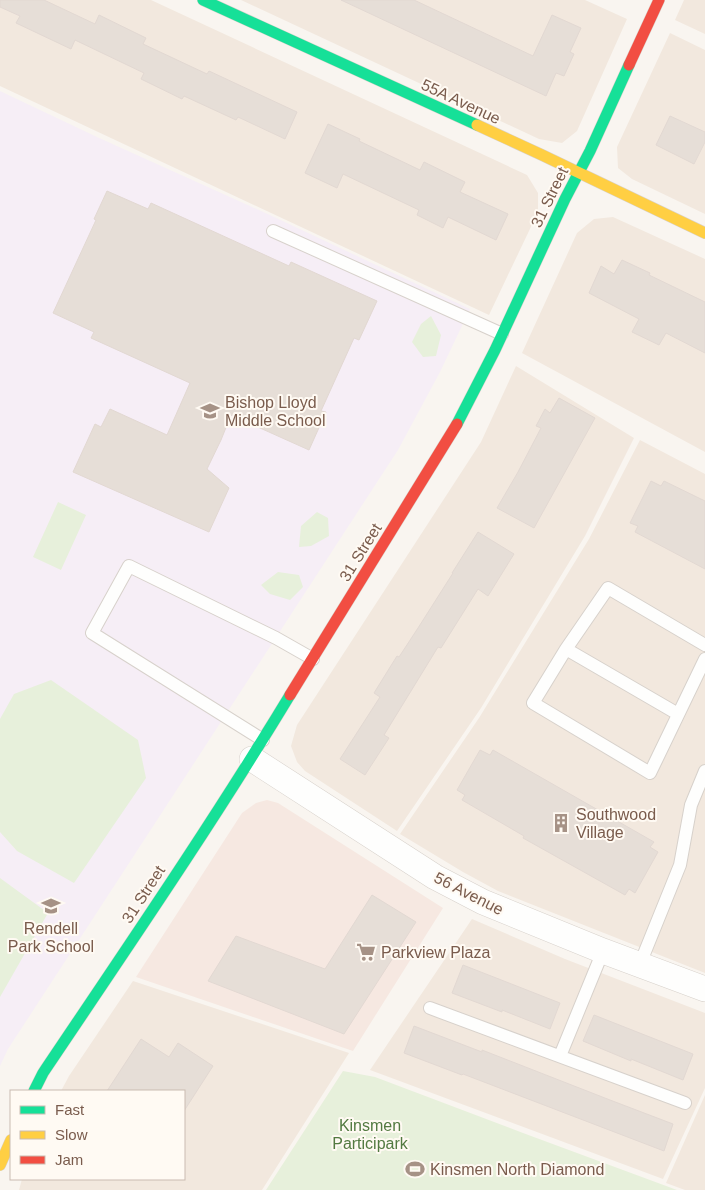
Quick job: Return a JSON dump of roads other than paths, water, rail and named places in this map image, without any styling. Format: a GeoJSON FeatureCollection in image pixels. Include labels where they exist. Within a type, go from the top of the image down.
{"type":"FeatureCollection","features":[{"type":"Feature","properties":{"kind":"street","name":"55A Avenue"},"geometry":{"type":"LineString","coordinates":[[203,0],[705,232]]}},
{"type":"Feature","properties":{"kind":"street","name":"31 Street"},"geometry":{"type":"LineString","coordinates":[[34,1090],[43,1073],[258,750],[455,428],[579,173],[659,0]]}},
{"type":"Feature","properties":{"kind":"street","name":"56 Avenue"},"geometry":{"type":"LineString","coordinates":[[258,750],[435,877],[484,902],[602,951],[705,989]]}},
{"type":"Feature","properties":{"kind":"street"},"geometry":{"type":"LineString","coordinates":[[0,1165],[10,1142]]}},
{"type":"Feature","properties":{"kind":"lane"},"geometry":{"type":"LineString","coordinates":[[273,231],[502,334]]}},
{"type":"Feature","properties":{"kind":"lane"},"geometry":{"type":"LineString","coordinates":[[258,750],[92,633],[129,566],[276,638],[313,659]]}},
{"type":"Feature","properties":{"kind":"lane"},"geometry":{"type":"LineString","coordinates":[[705,645],[608,588],[566,648],[533,703],[650,773],[705,659]]}},
{"type":"Feature","properties":{"kind":"lane"},"geometry":{"type":"LineString","coordinates":[[566,648],[678,714]]}},
{"type":"Feature","properties":{"kind":"lane"},"geometry":{"type":"LineString","coordinates":[[640,964],[680,865],[691,805],[705,771]]}},
{"type":"Feature","properties":{"kind":"lane"},"geometry":{"type":"LineString","coordinates":[[560,1056],[602,951]]}},
{"type":"Feature","properties":{"kind":"lane"},"geometry":{"type":"LineString","coordinates":[[430,1008],[686,1103]]}},
{"type":"Feature","properties":{"kind":"place","name":"Bishop Lloyd Middle School"},"geometry":{"type":"Point","coordinates":[210,411]}},
{"type":"Feature","properties":{"kind":"place","name":"Southwood Village"},"geometry":{"type":"Point","coordinates":[561,823]}},
{"type":"Feature","properties":{"kind":"place","name":"Rendell Park School"},"geometry":{"type":"Point","coordinates":[51,906]}},
{"type":"Feature","properties":{"kind":"place","name":"Parkview Plaza"},"geometry":{"type":"Point","coordinates":[366,952]}},
{"type":"Feature","properties":{"kind":"place","name":"Kinsmen North Diamond"},"geometry":{"type":"Point","coordinates":[415,1169]}},
{"type":"Feature","properties":{"kind":"park label","name":"Kinsmen Participark"},"geometry":{"type":"Point","coordinates":[370,1134]}}]}
